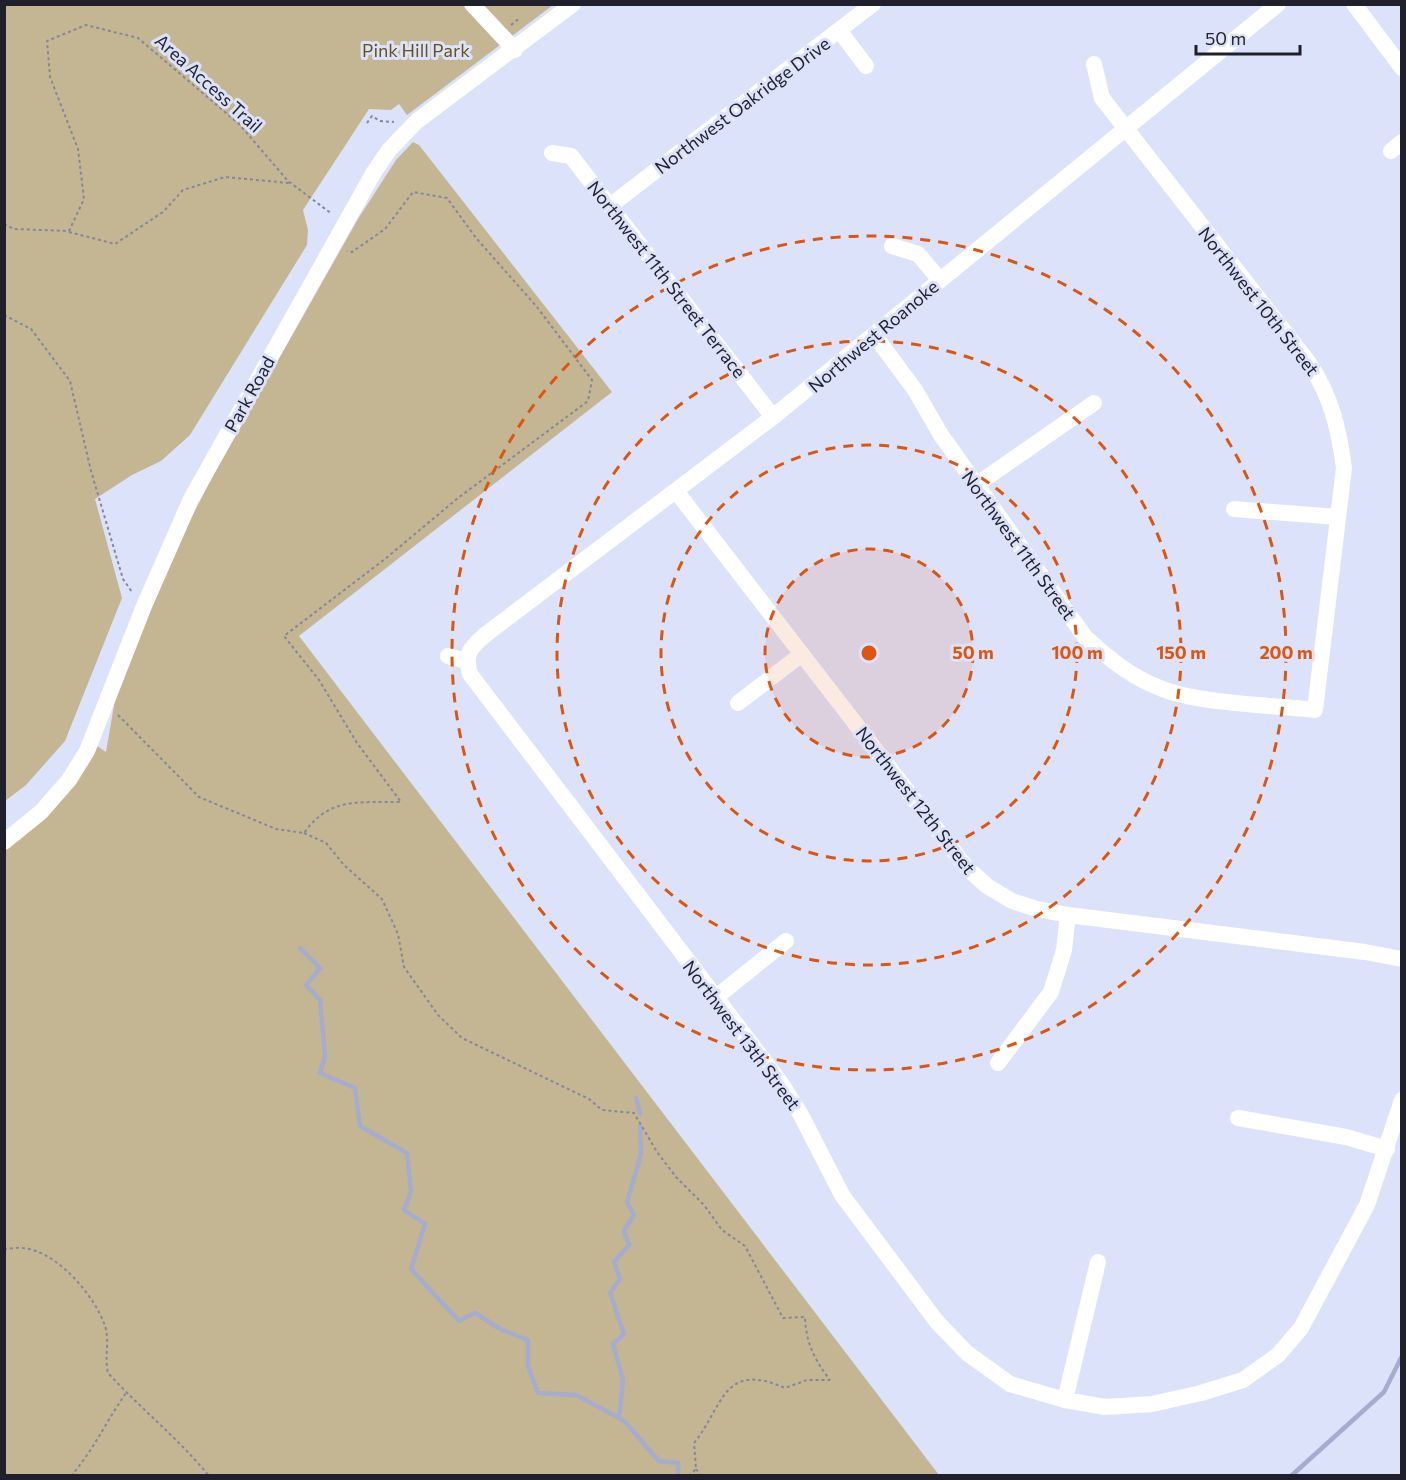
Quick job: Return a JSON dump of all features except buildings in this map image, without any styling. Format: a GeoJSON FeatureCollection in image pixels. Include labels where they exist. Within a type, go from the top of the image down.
{"type":"FeatureCollection","features":[{"type":"Feature","properties":{"kind":"street"},"geometry":{"type":"LineString","coordinates":[[472,4],[515,50]]}},
{"type":"Feature","properties":{"kind":"street","name":"Park Road"},"geometry":{"type":"LineString","coordinates":[[4,842],[41,812],[69,780],[87,751],[144,606],[191,499],[344,223],[389,150],[417,122],[573,4]]}},
{"type":"Feature","properties":{"kind":"street","name":"Northwest Oakridge Drive"},"geometry":{"type":"LineString","coordinates":[[611,205],[873,4]]}},
{"type":"Feature","properties":{"kind":"street","name":"Northwest Roanoke"},"geometry":{"type":"LineString","coordinates":[[466,661],[468,652],[485,635],[773,417],[875,336],[1124,128],[1278,4]]}},
{"type":"Feature","properties":{"kind":"street"},"geometry":{"type":"LineString","coordinates":[[1354,4],[1401,68]]}},
{"type":"Feature","properties":{"kind":"street"},"geometry":{"type":"LineString","coordinates":[[839,30],[866,66]]}},
{"type":"Feature","properties":{"kind":"street","name":"Northwest 10th Street"},"geometry":{"type":"LineString","coordinates":[[1094,64],[1102,98],[1322,382],[1332,404],[1344,468],[1316,710]]}},
{"type":"Feature","properties":{"kind":"street","name":"Northwest 11th Street Terrace"},"geometry":{"type":"LineString","coordinates":[[552,153],[571,156],[773,417]]}},
{"type":"Feature","properties":{"kind":"street"},"geometry":{"type":"LineString","coordinates":[[892,246],[918,254],[940,280]]}},
{"type":"Feature","properties":{"kind":"street","name":"Northwest 11th Street"},"geometry":{"type":"LineString","coordinates":[[875,336],[915,390],[941,435],[976,486],[1085,637],[1111,660],[1136,677],[1162,689],[1189,696],[1316,710]]}},
{"type":"Feature","properties":{"kind":"street"},"geometry":{"type":"LineString","coordinates":[[976,486],[1094,403]]}},
{"type":"Feature","properties":{"kind":"street","name":"Northwest 12th Street"},"geometry":{"type":"LineString","coordinates":[[676,491],[966,867],[987,886],[1012,901],[1068,915],[1365,952],[1401,960]]}},
{"type":"Feature","properties":{"kind":"street"},"geometry":{"type":"LineString","coordinates":[[1234,509],[1338,517]]}},
{"type":"Feature","properties":{"kind":"street"},"geometry":{"type":"LineString","coordinates":[[738,703],[802,654]]}},
{"type":"Feature","properties":{"kind":"street"},"geometry":{"type":"LineString","coordinates":[[448,656],[466,661]]}},
{"type":"Feature","properties":{"kind":"street","name":"Northwest 13th Street"},"geometry":{"type":"LineString","coordinates":[[466,661],[470,674],[781,1083],[801,1115],[842,1195],[937,1323],[967,1353],[1010,1384],[1065,1400],[1105,1407],[1152,1404],[1243,1380],[1278,1355],[1301,1328],[1367,1205],[1401,1100]]}},
{"type":"Feature","properties":{"kind":"street"},"geometry":{"type":"LineString","coordinates":[[999,1064],[1051,992],[1064,950],[1068,915]]}},
{"type":"Feature","properties":{"kind":"street"},"geometry":{"type":"LineString","coordinates":[[715,998],[786,941]]}},
{"type":"Feature","properties":{"kind":"street"},"geometry":{"type":"LineString","coordinates":[[1238,1118],[1346,1137],[1387,1149]]}},
{"type":"Feature","properties":{"kind":"street"},"geometry":{"type":"LineString","coordinates":[[1065,1400],[1098,1262]]}},
{"type":"Feature","properties":{"kind":"path","name":"Area Access Trail"},"geometry":{"type":"LineString","coordinates":[[66,231],[69,231],[84,199],[78,150],[50,77],[47,41],[86,26],[138,38],[239,124],[289,183],[344,223]]}},
{"type":"Feature","properties":{"kind":"path"},"geometry":{"type":"LineString","coordinates":[[367,123],[372,116],[380,121],[399,119]]}},
{"type":"Feature","properties":{"kind":"path"},"geometry":{"type":"LineString","coordinates":[[4,224],[14,229],[66,231],[115,244],[163,212],[183,190],[225,177],[289,183]]}},
{"type":"Feature","properties":{"kind":"path"},"geometry":{"type":"LineString","coordinates":[[304,833],[316,816],[344,803],[401,802],[357,743],[319,680],[284,636],[393,552],[458,498],[588,401],[592,380],[537,307],[476,238],[447,198],[413,192],[385,229],[352,252],[330,248]]}},
{"type":"Feature","properties":{"kind":"path"},"geometry":{"type":"LineString","coordinates":[[4,315],[32,329],[70,381],[91,471],[123,579],[136,597]]}},
{"type":"Feature","properties":{"kind":"path"},"geometry":{"type":"LineString","coordinates":[[106,702],[199,797],[276,829],[304,833],[326,843],[344,865],[382,899],[398,934],[404,967],[438,1015],[462,1038],[589,1099],[602,1110],[634,1113],[657,1152],[676,1177],[704,1205],[722,1230],[745,1246],[783,1318],[805,1317],[806,1339],[815,1360],[830,1380],[807,1380],[785,1388],[768,1380],[742,1382],[724,1391],[706,1428],[694,1443],[696,1469],[701,1476]]}},
{"type":"Feature","properties":{"kind":"path"},"geometry":{"type":"LineString","coordinates":[[4,1249],[23,1248],[35,1251],[55,1262],[84,1287],[106,1329],[105,1364],[108,1373],[152,1419],[170,1432],[209,1476]]}},
{"type":"Feature","properties":{"kind":"path"},"geometry":{"type":"LineString","coordinates":[[71,1476],[88,1456],[102,1427],[126,1393]]}},
{"type":"Feature","properties":{"kind":"path"},"geometry":{"type":"LineString","coordinates":[[689,1476],[696,1469]]}},
{"type":"Feature","properties":{"kind":"green space","name":"Pink Hill Park"},"geometry":{"type":"Polygon","coordinates":[[[5,5],[553,5],[407,115],[399,104],[391,110],[369,109],[303,210],[308,230],[307,245],[190,435],[161,461],[132,475],[95,499],[122,598],[65,741],[26,785],[5,801],[5,5]]]}},
{"type":"Feature","properties":{"kind":"green space"},"geometry":{"type":"Polygon","coordinates":[[[413,142],[419,145],[612,392],[299,636],[939,1475],[5,1476],[5,844],[97,746],[106,752],[116,694],[171,557],[217,468],[358,219],[396,160],[413,142]]]}},
{"type":"Feature","properties":{"kind":"waterway"},"geometry":{"type":"LineString","coordinates":[[300,948],[320,968],[306,985],[320,1000],[325,1056],[320,1073],[355,1088],[360,1126],[407,1153],[411,1191],[404,1210],[425,1224],[411,1269],[459,1321],[475,1313],[500,1329],[528,1340],[528,1366],[538,1393],[576,1395],[619,1418],[659,1461],[678,1463],[678,1476]]}},
{"type":"Feature","properties":{"kind":"waterway"},"geometry":{"type":"LineString","coordinates":[[636,1098],[640,1114]]}},
{"type":"Feature","properties":{"kind":"waterway"},"geometry":{"type":"LineString","coordinates":[[619,1418],[623,1380],[613,1344],[624,1334],[610,1293],[620,1279],[614,1262],[629,1245],[624,1231],[634,1215],[627,1202],[641,1154],[640,1126]]}},
{"type":"Feature","properties":{"kind":"waterway"},"geometry":{"type":"LineString","coordinates":[[1291,1476],[1384,1392],[1402,1356]]}}]}
